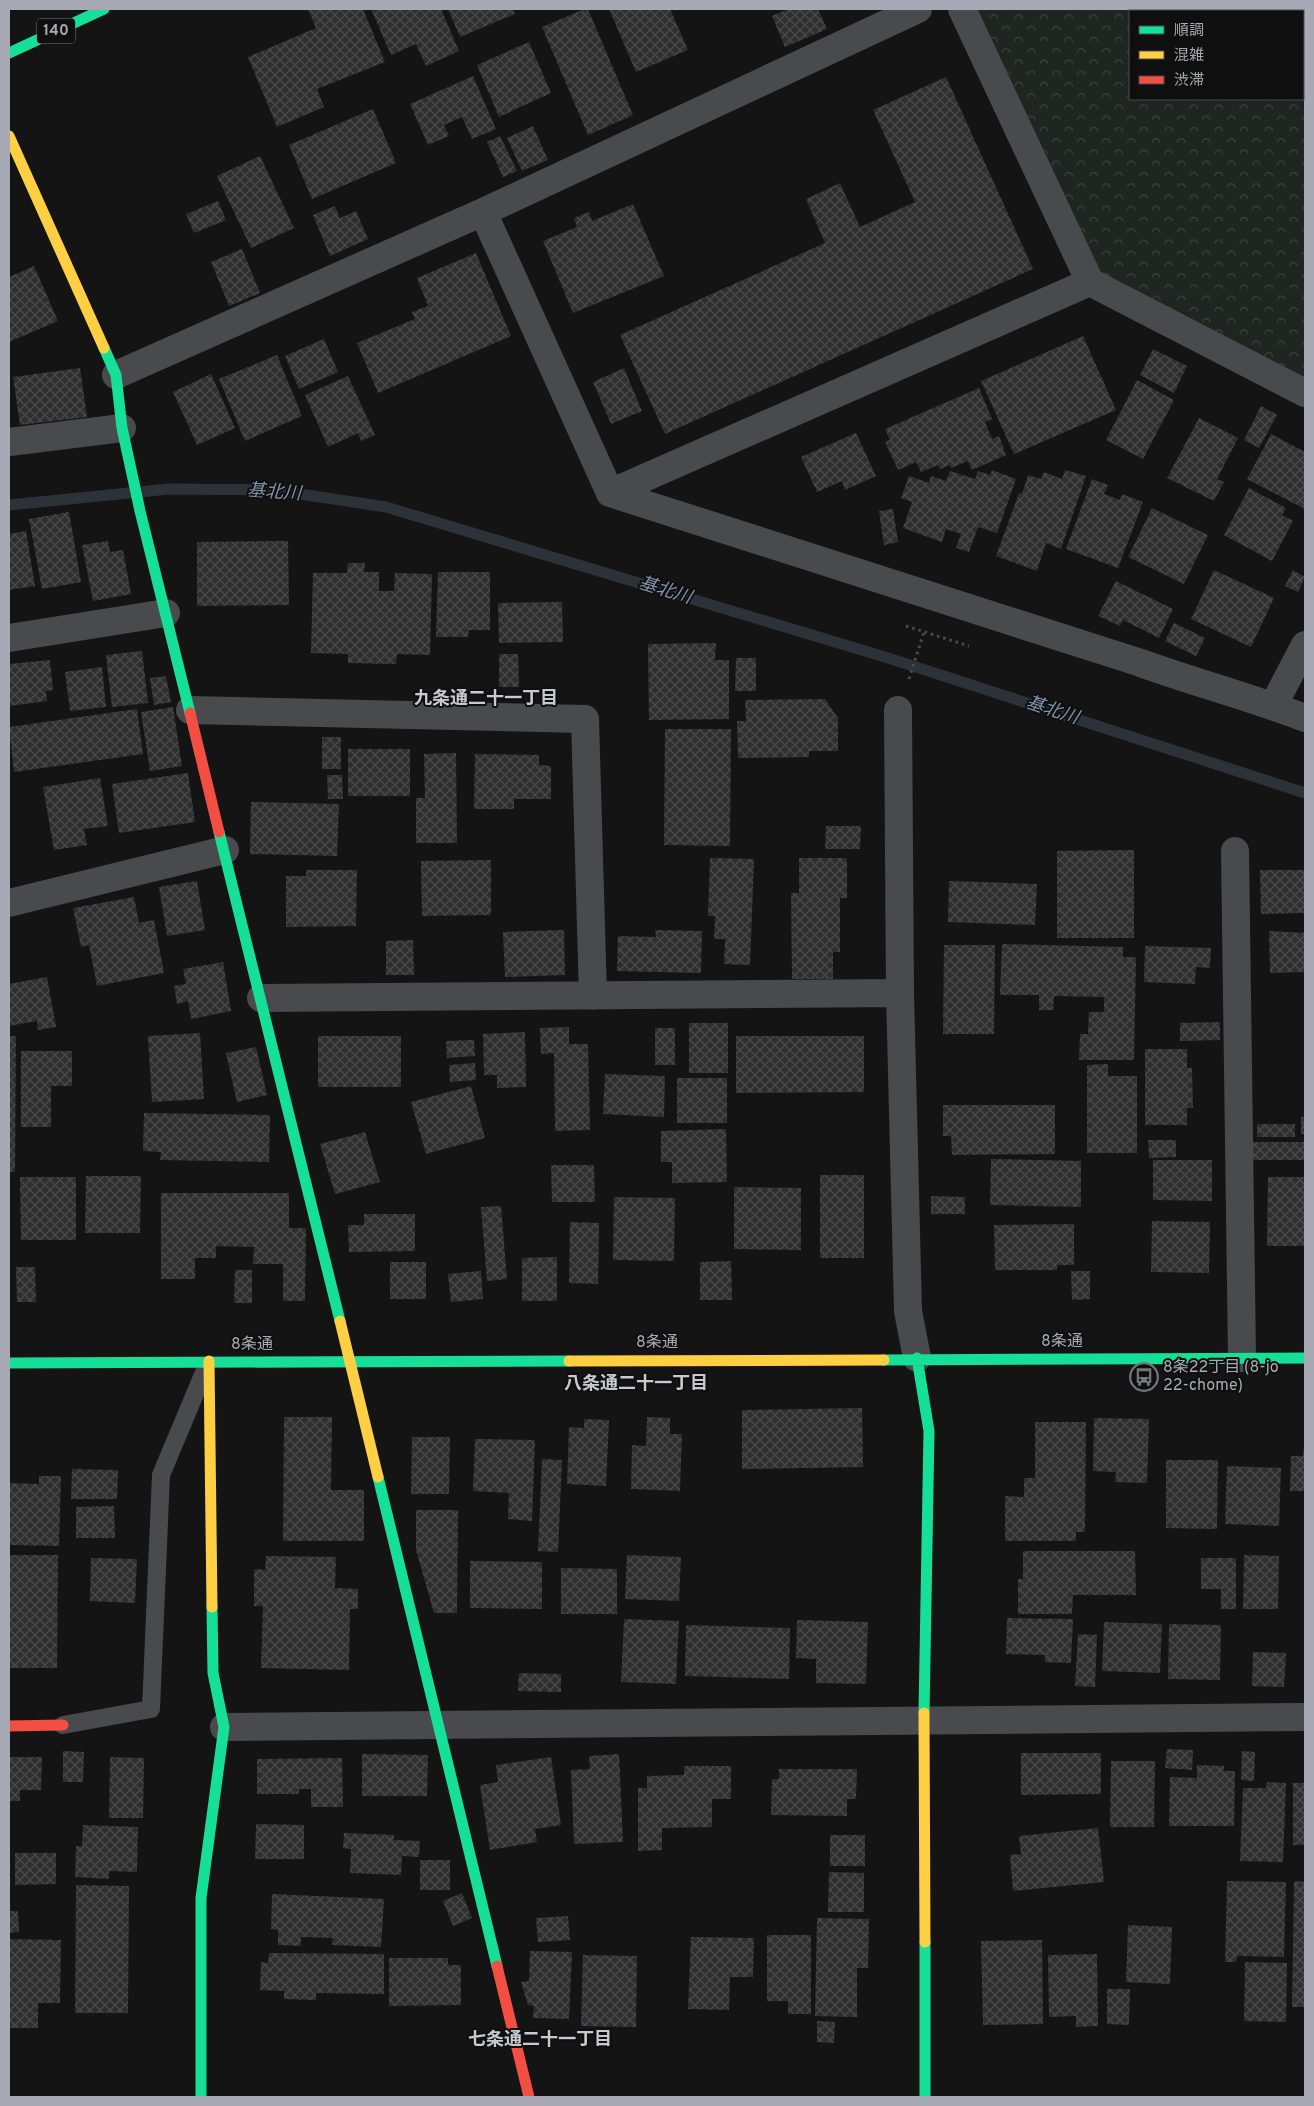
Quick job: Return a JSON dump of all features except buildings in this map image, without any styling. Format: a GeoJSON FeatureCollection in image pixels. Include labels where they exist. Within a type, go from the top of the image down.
{"type":"FeatureCollection","features":[{"type":"Feature","properties":{"kind":"street","name":"140"},"geometry":{"type":"LineString","coordinates":[[9,52],[104,9]]}},
{"type":"Feature","properties":{"kind":"street"},"geometry":{"type":"LineString","coordinates":[[116,375],[483,212],[918,9]]}},
{"type":"Feature","properties":{"kind":"street"},"geometry":{"type":"LineString","coordinates":[[962,9],[1090,282],[1305,393]]}},
{"type":"Feature","properties":{"kind":"street"},"geometry":{"type":"LineString","coordinates":[[9,136],[116,375],[122,428],[140,511],[225,850],[529,2097]]}},
{"type":"Feature","properties":{"kind":"street"},"geometry":{"type":"LineString","coordinates":[[483,212],[610,493],[1138,662],[1305,718]]}},
{"type":"Feature","properties":{"kind":"street"},"geometry":{"type":"LineString","coordinates":[[610,493],[1090,282]]}},
{"type":"Feature","properties":{"kind":"street"},"geometry":{"type":"LineString","coordinates":[[9,442],[122,428]]}},
{"type":"Feature","properties":{"kind":"street"},"geometry":{"type":"LineString","coordinates":[[9,638],[166,613]]}},
{"type":"Feature","properties":{"kind":"street"},"geometry":{"type":"LineString","coordinates":[[1273,706],[1305,645]]}},
{"type":"Feature","properties":{"kind":"street"},"geometry":{"type":"LineString","coordinates":[[190,710],[585,719],[593,996]]}},
{"type":"Feature","properties":{"kind":"street"},"geometry":{"type":"LineString","coordinates":[[898,710],[900,993],[908,1311],[929,1430],[924,1721],[924,2097]]}},
{"type":"Feature","properties":{"kind":"street"},"geometry":{"type":"LineString","coordinates":[[9,903],[225,850]]}},
{"type":"Feature","properties":{"kind":"street"},"geometry":{"type":"LineString","coordinates":[[1235,851],[1242,1358]]}},
{"type":"Feature","properties":{"kind":"street"},"geometry":{"type":"LineString","coordinates":[[261,998],[900,993]]}},
{"type":"Feature","properties":{"kind":"street","name":"8条通"},"geometry":{"type":"LineString","coordinates":[[9,1363],[1305,1358]]}},
{"type":"Feature","properties":{"kind":"street"},"geometry":{"type":"LineString","coordinates":[[201,2097],[201,1898],[224,1727],[213,1673],[209,1361]]}},
{"type":"Feature","properties":{"kind":"street"},"geometry":{"type":"LineString","coordinates":[[224,1727],[1305,1717]]}},
{"type":"Feature","properties":{"kind":"street"},"geometry":{"type":"LineString","coordinates":[[9,1726],[63,1725]]}},
{"type":"Feature","properties":{"kind":"lane"},"geometry":{"type":"LineString","coordinates":[[63,1725],[151,1709],[161,1475],[209,1361]]}},
{"type":"Feature","properties":{"kind":"path"},"geometry":{"type":"LineString","coordinates":[[919,648],[924,632]]}},
{"type":"Feature","properties":{"kind":"green space"},"geometry":{"type":"Polygon","coordinates":[[[962,9],[1305,9],[1305,393],[1090,282],[962,9]]]}},
{"type":"Feature","properties":{"kind":"waterway","name":"基北川"},"geometry":{"type":"LineString","coordinates":[[9,505],[169,489],[273,490],[386,507],[885,657],[1305,793]]}},
{"type":"Feature","properties":{"kind":"traffic: fast"},"geometry":{"type":"LineString","coordinates":[[9,53],[104,9]]}},
{"type":"Feature","properties":{"kind":"traffic: fast"},"geometry":{"type":"LineString","coordinates":[[104,348],[116,375],[122,428],[140,511],[190,713]]}},
{"type":"Feature","properties":{"kind":"traffic: fast"},"geometry":{"type":"LineString","coordinates":[[219,832],[340,1321]]}},
{"type":"Feature","properties":{"kind":"traffic: fast"},"geometry":{"type":"LineString","coordinates":[[917,1358],[929,1431],[924,1713]]}},
{"type":"Feature","properties":{"kind":"traffic: fast"},"geometry":{"type":"LineString","coordinates":[[884,1360],[1305,1358]]}},
{"type":"Feature","properties":{"kind":"traffic: fast"},"geometry":{"type":"LineString","coordinates":[[9,1363],[569,1361]]}},
{"type":"Feature","properties":{"kind":"traffic: fast"},"geometry":{"type":"LineString","coordinates":[[378,1477],[497,1966]]}},
{"type":"Feature","properties":{"kind":"traffic: fast"},"geometry":{"type":"LineString","coordinates":[[201,2097],[201,1898],[224,1727],[213,1673],[212,1607]]}},
{"type":"Feature","properties":{"kind":"traffic: fast"},"geometry":{"type":"LineString","coordinates":[[925,1942],[925,2097]]}},
{"type":"Feature","properties":{"kind":"traffic: slow"},"geometry":{"type":"LineString","coordinates":[[9,136],[104,348]]}},
{"type":"Feature","properties":{"kind":"traffic: slow"},"geometry":{"type":"LineString","coordinates":[[340,1321],[378,1477]]}},
{"type":"Feature","properties":{"kind":"traffic: slow"},"geometry":{"type":"LineString","coordinates":[[569,1361],[884,1360]]}},
{"type":"Feature","properties":{"kind":"traffic: slow"},"geometry":{"type":"LineString","coordinates":[[209,1361],[212,1607]]}},
{"type":"Feature","properties":{"kind":"traffic: slow"},"geometry":{"type":"LineString","coordinates":[[924,1713],[925,1942]]}},
{"type":"Feature","properties":{"kind":"traffic: jam"},"geometry":{"type":"LineString","coordinates":[[190,713],[219,832]]}},
{"type":"Feature","properties":{"kind":"traffic: jam"},"geometry":{"type":"LineString","coordinates":[[9,1726],[63,1725]]}},
{"type":"Feature","properties":{"kind":"traffic: jam"},"geometry":{"type":"LineString","coordinates":[[497,1966],[529,2097]]}},
{"type":"Feature","properties":{"kind":"place","name":"8条22丁目 (8-jo 22-chome)"},"geometry":{"type":"Point","coordinates":[1144,1377]}},
{"type":"Feature","properties":{"kind":"district","name":"九条通二十一丁目"},"geometry":{"type":"Point","coordinates":[486,699]}},
{"type":"Feature","properties":{"kind":"district","name":"八条通二十一丁目"},"geometry":{"type":"Point","coordinates":[636,1384]}},
{"type":"Feature","properties":{"kind":"district","name":"七条通二十一丁目"},"geometry":{"type":"Point","coordinates":[540,2040]}}]}
